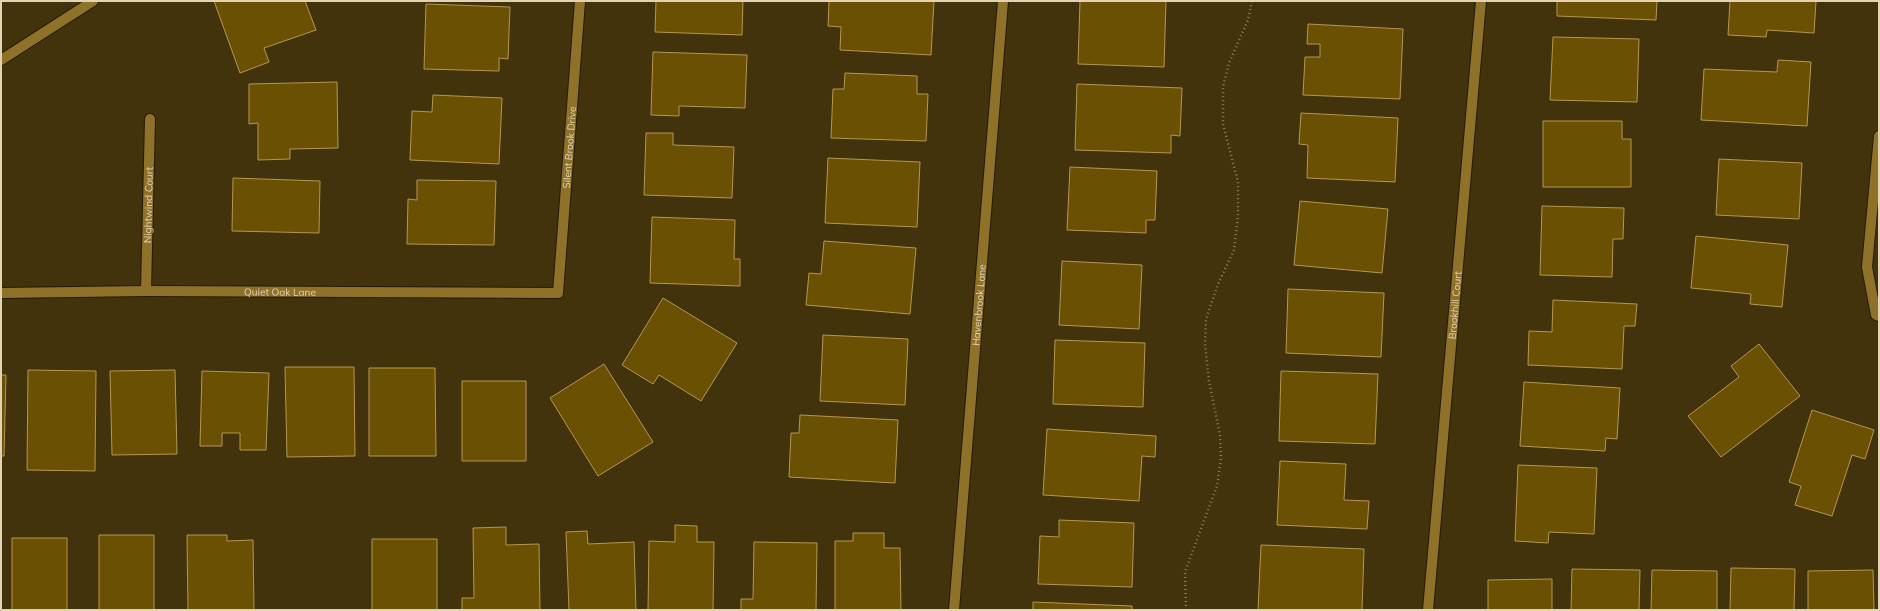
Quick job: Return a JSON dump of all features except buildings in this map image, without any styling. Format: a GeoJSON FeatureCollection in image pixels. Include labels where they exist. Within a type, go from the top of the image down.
{"type":"FeatureCollection","features":[{"type":"Feature","properties":{"kind":"street"},"geometry":{"type":"LineString","coordinates":[[1,60],[93,1]]}},
{"type":"Feature","properties":{"kind":"street","name":"Silent Brook Drive"},"geometry":{"type":"LineString","coordinates":[[558,293],[580,1]]}},
{"type":"Feature","properties":{"kind":"street","name":"Havenbrook Lane"},"geometry":{"type":"LineString","coordinates":[[954,610],[1003,1]]}},
{"type":"Feature","properties":{"kind":"street","name":"Brookhill Court"},"geometry":{"type":"LineString","coordinates":[[1428,610],[1482,1]]}},
{"type":"Feature","properties":{"kind":"street","name":"Nightwind Court"},"geometry":{"type":"LineString","coordinates":[[146,291],[150,119]]}},
{"type":"Feature","properties":{"kind":"street"},"geometry":{"type":"LineString","coordinates":[[1878,316],[1867,267],[1879,136]]}},
{"type":"Feature","properties":{"kind":"street","name":"Quiet Oak Lane"},"geometry":{"type":"LineString","coordinates":[[1,293],[146,291],[558,293]]}},
{"type":"Feature","properties":{"kind":"path"},"geometry":{"type":"LineString","coordinates":[[1186,610],[1185,572],[1217,486],[1221,458],[1220,435],[1209,381],[1205,344],[1206,319],[1218,284],[1234,250],[1238,215],[1238,182],[1223,124],[1223,87],[1229,63],[1248,20],[1252,1]]}}]}
